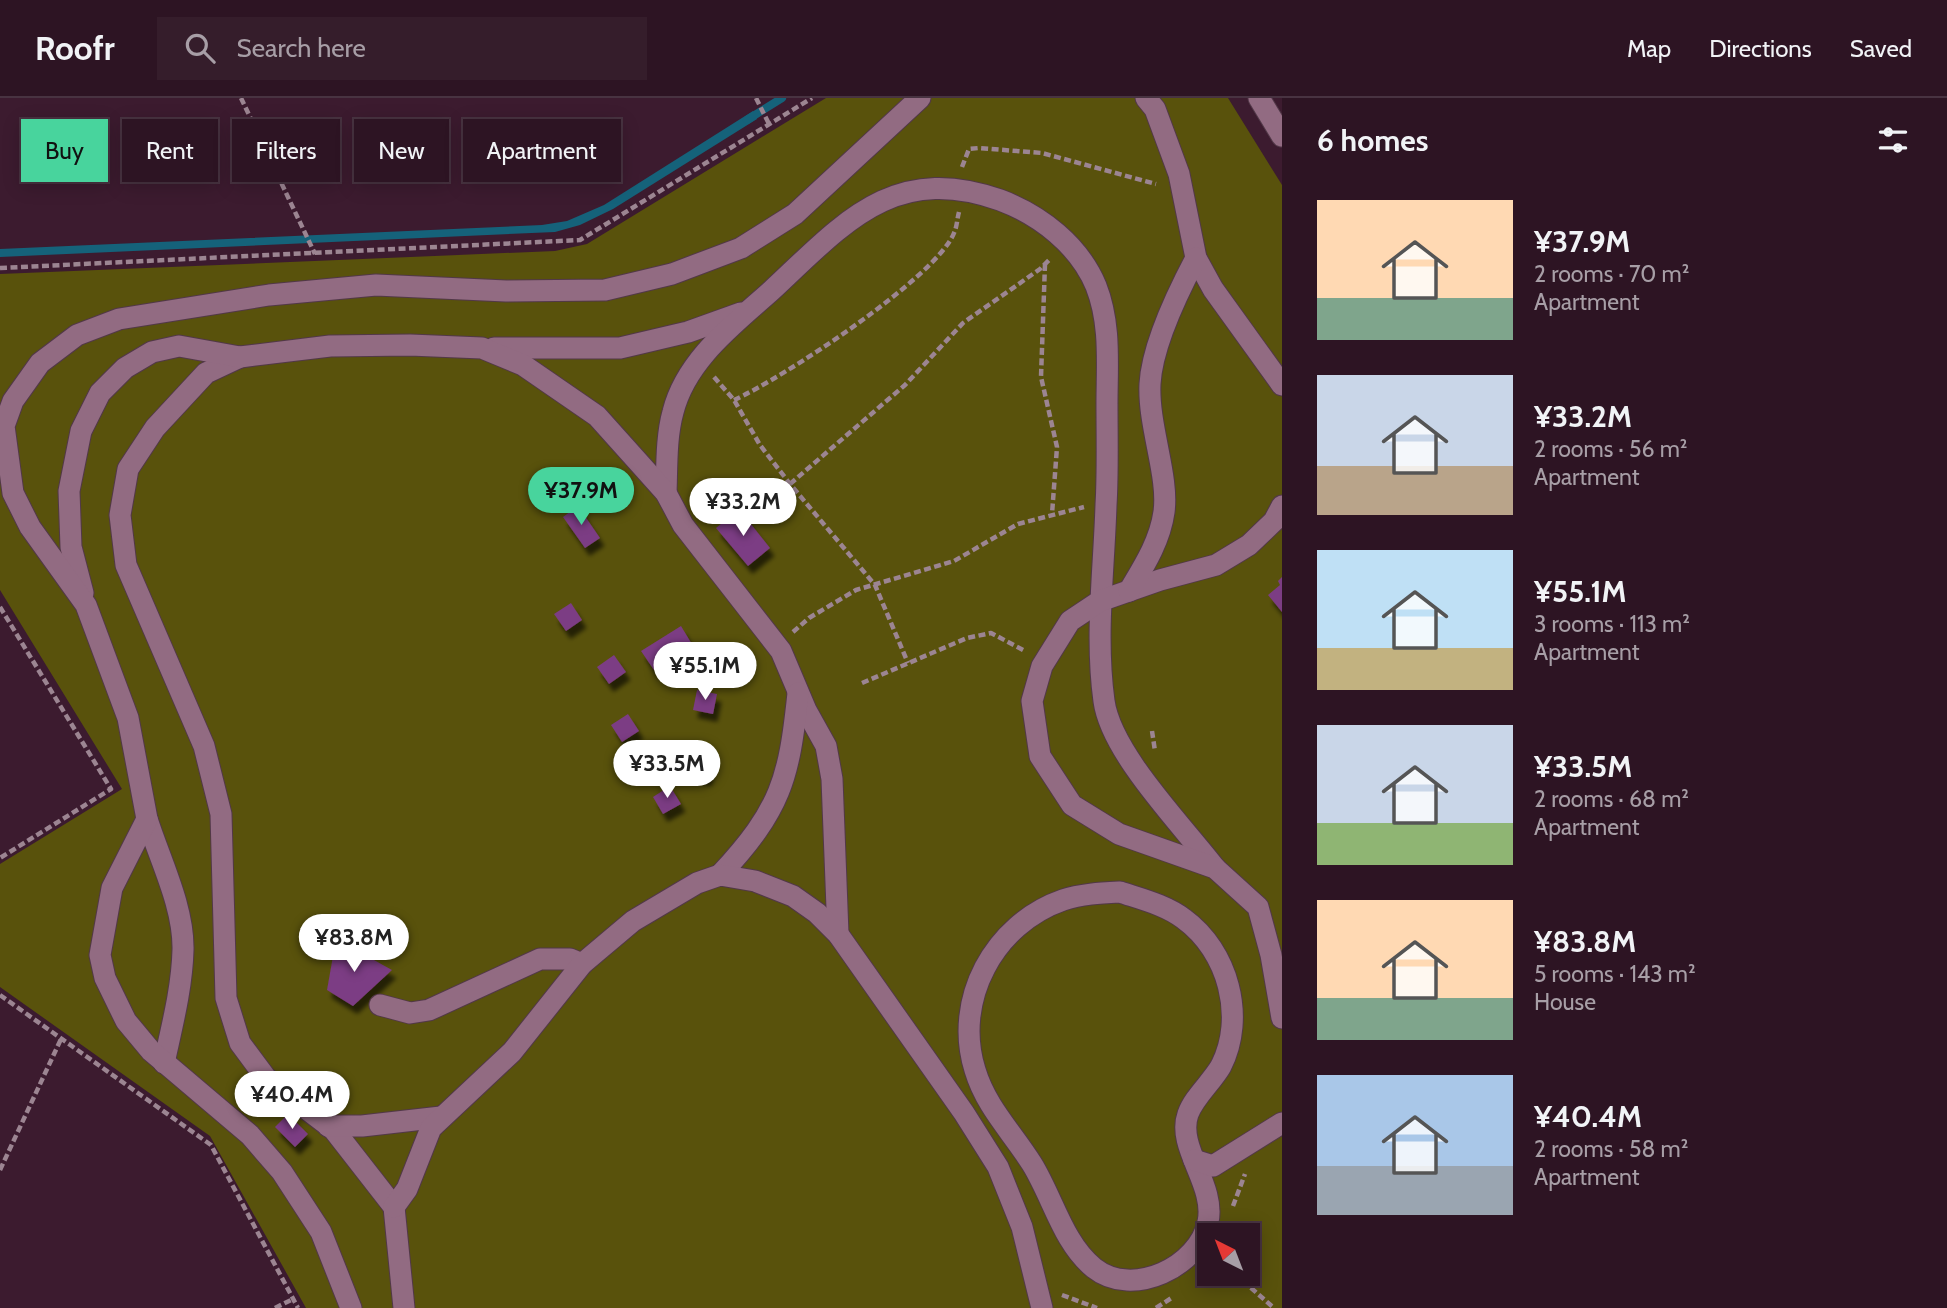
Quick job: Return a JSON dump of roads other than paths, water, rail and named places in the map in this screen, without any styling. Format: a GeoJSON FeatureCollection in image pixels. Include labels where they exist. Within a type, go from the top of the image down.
{"type":"FeatureCollection","features":[{"type":"Feature","properties":{"kind":"street"},"geometry":{"type":"LineString","coordinates":[[86,606],[30,527],[13,493],[4,426],[13,401],[40,363],[77,335],[119,319],[269,295],[376,285],[506,291],[605,290],[672,274],[741,248],[795,214],[920,98]]}},
{"type":"Feature","properties":{"kind":"street"},"geometry":{"type":"LineString","coordinates":[[1146,98],[1155,108],[1182,191],[1196,258],[1213,289],[1282,385]]}},
{"type":"Feature","properties":{"kind":"street"},"geometry":{"type":"LineString","coordinates":[[1259,98],[1282,136]]}},
{"type":"Feature","properties":{"kind":"street"},"geometry":{"type":"LineString","coordinates":[[666,494],[673,411],[687,378],[698,362],[748,312],[835,231],[882,199],[930,188],[961,189],[1020,208],[1080,256],[1096,285],[1107,321],[1107,503],[1100,601],[1104,704],[1133,767],[1214,868],[1282,926]]}},
{"type":"Feature","properties":{"kind":"street"},"geometry":{"type":"LineString","coordinates":[[1129,591],[1153,550],[1164,511],[1162,478],[1151,424],[1150,381],[1167,320],[1196,258]]}},
{"type":"Feature","properties":{"kind":"street"},"geometry":{"type":"LineString","coordinates":[[164,1063],[177,1005],[183,948],[177,911],[147,819],[128,718],[86,606],[71,547],[69,491],[81,431],[100,393],[125,368],[152,352],[179,346],[240,357],[330,346],[620,348],[688,332],[748,312]]}},
{"type":"Feature","properties":{"kind":"street"},"geometry":{"type":"LineString","coordinates":[[482,348],[523,365],[597,416],[666,494],[683,525],[776,646],[826,746],[838,934]]}},
{"type":"Feature","properties":{"kind":"street"},"geometry":{"type":"LineString","coordinates":[[240,357],[206,373],[155,428],[128,469],[120,515],[126,565],[204,746],[221,814],[226,998],[240,1043],[266,1078],[328,1126],[374,1178],[394,1207],[404,1308]]}},
{"type":"Feature","properties":{"kind":"street"},"geometry":{"type":"LineString","coordinates":[[1214,868],[1119,834],[1072,804],[1040,756],[1032,701],[1045,662],[1070,621],[1100,601],[1216,565],[1249,545],[1274,521],[1282,506]]}},
{"type":"Feature","properties":{"kind":"street"},"geometry":{"type":"LineString","coordinates":[[394,1207],[407,1189],[431,1128],[512,1052],[582,964],[633,921],[697,883],[720,875],[748,844],[775,804],[791,757],[798,693]]}},
{"type":"Feature","properties":{"kind":"street"},"geometry":{"type":"LineString","coordinates":[[147,819],[113,888],[100,955],[105,978],[126,1021],[164,1063],[250,1135],[282,1172],[321,1232],[351,1308]]}},
{"type":"Feature","properties":{"kind":"street"},"geometry":{"type":"LineString","coordinates":[[720,875],[755,881],[793,896],[817,913],[838,934],[964,1113],[998,1167],[1022,1227],[1040,1298]]}},
{"type":"Feature","properties":{"kind":"street"},"geometry":{"type":"LineString","coordinates":[[1120,892],[1184,918],[1204,939],[1231,990],[1233,1022],[1222,1064],[1188,1115],[1188,1137],[1194,1160],[1205,1183],[1209,1221],[1202,1238],[1189,1257],[1167,1271],[1144,1279],[1118,1278],[1096,1270],[1080,1254],[1032,1165],[985,1098],[974,1068],[968,1027],[973,991],[985,965],[1007,935],[1032,915],[1063,900],[1120,892]]}},
{"type":"Feature","properties":{"kind":"street"},"geometry":{"type":"LineString","coordinates":[[1258,907],[1282,1018]]}},
{"type":"Feature","properties":{"kind":"street"},"geometry":{"type":"LineString","coordinates":[[380,1005],[410,1013],[429,1010],[540,959],[570,959],[582,964]]}},
{"type":"Feature","properties":{"kind":"street"},"geometry":{"type":"LineString","coordinates":[[328,1126],[362,1126],[442,1116]]}},
{"type":"Feature","properties":{"kind":"street"},"geometry":{"type":"LineString","coordinates":[[1194,1160],[1213,1166],[1282,1123]]}},
{"type":"Feature","properties":{"kind":"water"},"geometry":{"type":"Polygon","coordinates":[[[753,111],[757,119],[613,209],[580,225],[555,232],[0,257],[0,249],[542,225],[567,221],[604,205],[753,111]]]}},
{"type":"Feature","properties":{"kind":"waterway"},"geometry":{"type":"LineString","coordinates":[[747,120],[782,98]]}}]}
